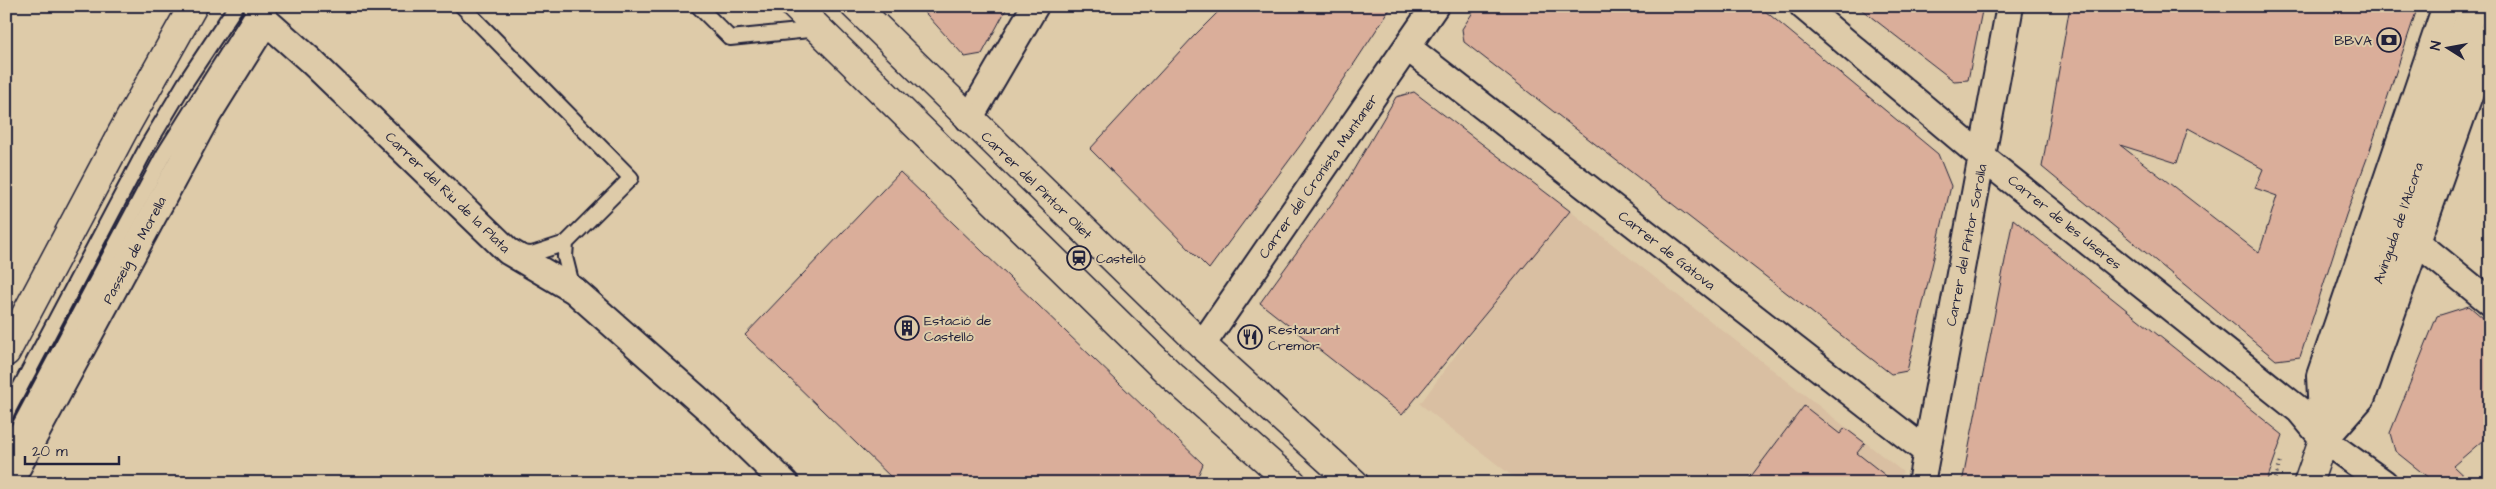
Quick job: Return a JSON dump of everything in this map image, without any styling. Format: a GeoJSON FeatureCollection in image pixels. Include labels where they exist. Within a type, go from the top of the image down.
{"type":"FeatureCollection","features":[{"type":"Feature","properties":{"kind":"main road"},"geometry":{"type":"LineString","coordinates":[[6,352],[123,131],[193,6]]}},
{"type":"Feature","properties":{"kind":"main road"},"geometry":{"type":"LineString","coordinates":[[795,6],[1171,375],[1292,483]]}},
{"type":"Feature","properties":{"kind":"main road","name":"Carrer del Pintor Oliet"},"geometry":{"type":"LineString","coordinates":[[855,6],[1202,345],[1354,483]]}},
{"type":"Feature","properties":{"kind":"main road","name":"Avinguda de l'Alcora"},"geometry":{"type":"LineString","coordinates":[[2308,483],[2324,440],[2340,386],[2474,6]]}},
{"type":"Feature","properties":{"kind":"street"},"geometry":{"type":"LineString","coordinates":[[969,119],[1035,6]]}},
{"type":"Feature","properties":{"kind":"street","name":"Carrer del Cronista Muntaner"},"geometry":{"type":"LineString","coordinates":[[1202,345],[1435,6]]}},
{"type":"Feature","properties":{"kind":"street","name":"Carrer de les Useres"},"geometry":{"type":"LineString","coordinates":[[1803,6],[1982,157],[2299,410],[2324,440],[2384,483]]}},
{"type":"Feature","properties":{"kind":"street","name":"Carrer del Pintor Sorolla"},"geometry":{"type":"LineString","coordinates":[[1921,483],[2010,6]]}},
{"type":"Feature","properties":{"kind":"street","name":"Avinguda de l'Alcora"},"geometry":{"type":"LineString","coordinates":[[2324,440],[2320,376],[2446,6]]}},
{"type":"Feature","properties":{"kind":"street","name":"Carrer del Riu de la Plata"},"geometry":{"type":"LineString","coordinates":[[260,11],[508,251],[574,290],[711,411],[785,483]]}},
{"type":"Feature","properties":{"kind":"street","name":"Passeig de Morella"},"geometry":{"type":"LineString","coordinates":[[10,482],[208,114],[260,11]]}},
{"type":"Feature","properties":{"kind":"street","name":"Avinguda de l'Alcora"},"geometry":{"type":"LineString","coordinates":[[2324,440],[2362,397],[2418,244],[2490,36]]}},
{"type":"Feature","properties":{"kind":"street","name":"Carrer de Gàtova"},"geometry":{"type":"LineString","coordinates":[[1407,47],[1927,452]]}},
{"type":"Feature","properties":{"kind":"street"},"geometry":{"type":"LineString","coordinates":[[2418,244],[2490,302]]}},
{"type":"Feature","properties":{"kind":"lane"},"geometry":{"type":"LineString","coordinates":[[6,414],[148,145],[185,83],[236,6]]}},
{"type":"Feature","properties":{"kind":"lane"},"geometry":{"type":"LineString","coordinates":[[462,6],[630,178],[566,243],[532,254],[508,251]]}},
{"type":"Feature","properties":{"kind":"lane"},"geometry":{"type":"LineString","coordinates":[[698,6],[730,38],[819,29]]}},
{"type":"Feature","properties":{"kind":"lane"},"geometry":{"type":"LineString","coordinates":[[6,451],[164,154],[260,11]]}},
{"type":"Feature","properties":{"kind":"lane"},"geometry":{"type":"LineString","coordinates":[[566,243],[565,257],[574,290]]}},
{"type":"Feature","properties":{"kind":"shaded area"},"geometry":{"type":"Polygon","coordinates":[[[1570,211],[1903,472],[1895,483],[1521,483],[1420,404],[1495,301],[1570,211]]]}},
{"type":"Feature","properties":{"kind":"building"},"geometry":{"type":"Polygon","coordinates":[[[919,6],[1008,6],[982,54],[965,57],[919,6]]]}},
{"type":"Feature","properties":{"kind":"building"},"geometry":{"type":"Polygon","coordinates":[[[1224,6],[1392,6],[1302,143],[1209,269],[1090,149],[1224,6]]]}},
{"type":"Feature","properties":{"kind":"building"},"geometry":{"type":"Polygon","coordinates":[[[1477,6],[1759,6],[1938,154],[1951,186],[1907,371],[1891,374],[1464,42],[1462,29],[1477,6]]]}},
{"type":"Feature","properties":{"kind":"building"},"geometry":{"type":"Polygon","coordinates":[[[1857,6],[1983,6],[1968,80],[1954,81],[1857,6]]]}},
{"type":"Feature","properties":{"kind":"building"},"geometry":{"type":"Polygon","coordinates":[[[2070,6],[2418,6],[2369,153],[2346,215],[2300,357],[2276,360],[2042,167],[2070,6]],[[2188,128],[2177,163],[2120,145],[2259,253],[2277,196],[2255,188],[2263,169],[2188,128]]]}},
{"type":"Feature","properties":{"kind":"building"},"geometry":{"type":"Polygon","coordinates":[[[1414,92],[1570,211],[1402,415],[1260,303],[1343,188],[1396,97],[1414,92]]]}},
{"type":"Feature","properties":{"kind":"building","name":"Estació de Castelló"},"geometry":{"type":"Polygon","coordinates":[[[900,172],[1203,464],[1195,483],[897,483],[745,335],[900,172]]]}},
{"type":"Feature","properties":{"kind":"building"},"geometry":{"type":"Polygon","coordinates":[[[2013,219],[2283,435],[2266,483],[1962,483],[2013,219]]]}},
{"type":"Feature","properties":{"kind":"building"},"geometry":{"type":"Polygon","coordinates":[[[2469,306],[2490,324],[2490,434],[2453,466],[2471,483],[2435,483],[2395,451],[2390,433],[2437,316],[2469,306]]]}},
{"type":"Feature","properties":{"kind":"building"},"geometry":{"type":"Polygon","coordinates":[[[1804,406],[1840,434],[1845,428],[1865,443],[1857,453],[1895,483],[1746,483],[1804,406]]]}},
{"type":"Feature","properties":{"kind":"place","name":"BBVA"},"geometry":{"type":"Point","coordinates":[2389,40]}},
{"type":"Feature","properties":{"kind":"place","name":"Castelló"},"geometry":{"type":"Point","coordinates":[1079,258]}},
{"type":"Feature","properties":{"kind":"place","name":"Estació de Castelló"},"geometry":{"type":"Point","coordinates":[907,328]}},
{"type":"Feature","properties":{"kind":"place","name":"Restaurant Cremor"},"geometry":{"type":"Point","coordinates":[1250,337]}}]}
